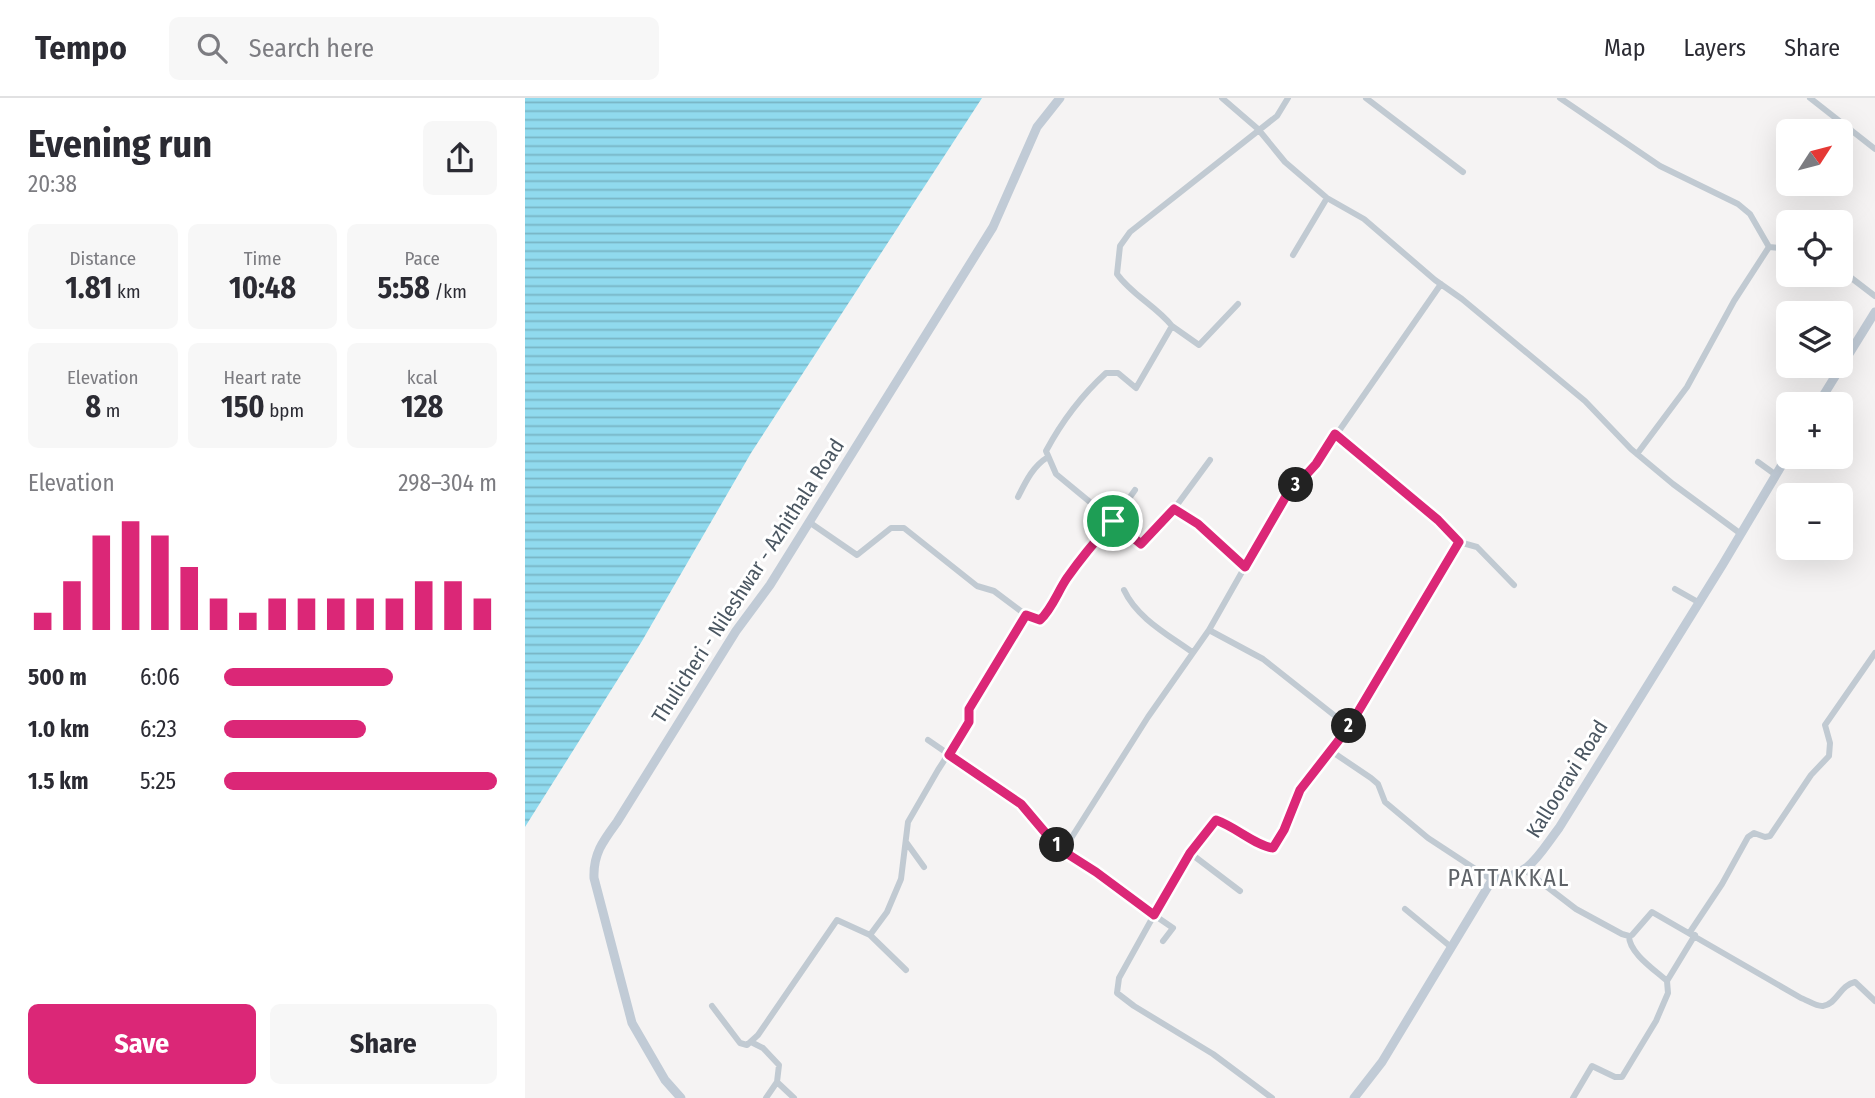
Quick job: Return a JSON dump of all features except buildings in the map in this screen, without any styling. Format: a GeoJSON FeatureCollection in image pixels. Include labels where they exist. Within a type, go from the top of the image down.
{"type":"FeatureCollection","features":[{"type":"Feature","properties":{"kind":"main road","name":"Thulicheri - Nileshwar - Azhithala Road"},"geometry":{"type":"LineString","coordinates":[[681,1098],[665,1080],[632,1023],[594,878],[593,863],[597,849],[617,822],[736,631],[770,585],[993,227],[1037,127],[1060,98]]}},
{"type":"Feature","properties":{"kind":"main road"},"geometry":{"type":"LineString","coordinates":[[1825,392],[1875,312]]}},
{"type":"Feature","properties":{"kind":"main road","name":"Kallooravi Road"},"geometry":{"type":"LineString","coordinates":[[1525,870],[1535,862],[1559,828],[1780,469]]}},
{"type":"Feature","properties":{"kind":"main road"},"geometry":{"type":"LineString","coordinates":[[1354,1098],[1382,1062],[1492,880],[1509,878],[1525,870]]}},
{"type":"Feature","properties":{"kind":"street"},"geometry":{"type":"LineString","coordinates":[[1222,98],[1258,129],[1285,162],[1327,198],[1364,219],[1585,401],[1637,454],[1741,534]]}},
{"type":"Feature","properties":{"kind":"street"},"geometry":{"type":"LineString","coordinates":[[1238,304],[1199,345],[1172,326],[1125,285],[1117,274],[1120,246],[1130,232],[1277,116],[1289,98]]}},
{"type":"Feature","properties":{"kind":"street"},"geometry":{"type":"LineString","coordinates":[[1366,98],[1463,172]]}},
{"type":"Feature","properties":{"kind":"street"},"geometry":{"type":"LineString","coordinates":[[1377,106],[1383,98]]}},
{"type":"Feature","properties":{"kind":"street"},"geometry":{"type":"LineString","coordinates":[[1560,98],[1660,166],[1738,204],[1756,222],[1769,247]]}},
{"type":"Feature","properties":{"kind":"street"},"geometry":{"type":"LineString","coordinates":[[1810,98],[1875,149]]}},
{"type":"Feature","properties":{"kind":"street"},"geometry":{"type":"LineString","coordinates":[[1293,255],[1327,198]]}},
{"type":"Feature","properties":{"kind":"street"},"geometry":{"type":"LineString","coordinates":[[1769,247],[1776,248]]}},
{"type":"Feature","properties":{"kind":"street"},"geometry":{"type":"LineString","coordinates":[[1637,454],[1687,387],[1734,301],[1769,247]]}},
{"type":"Feature","properties":{"kind":"street"},"geometry":{"type":"LineString","coordinates":[[1853,279],[1875,296]]}},
{"type":"Feature","properties":{"kind":"street"},"geometry":{"type":"LineString","coordinates":[[1063,851],[1209,630],[1285,498],[1316,464],[1441,284]]}},
{"type":"Feature","properties":{"kind":"street"},"geometry":{"type":"LineString","coordinates":[[1172,326],[1136,388],[1118,373],[1106,373],[1088,390],[1055,434],[1046,451],[1056,474],[1141,544],[1174,509],[1210,460]]}},
{"type":"Feature","properties":{"kind":"street"},"geometry":{"type":"LineString","coordinates":[[1335,434],[1438,520],[1459,542],[1478,547],[1514,585]]}},
{"type":"Feature","properties":{"kind":"street"},"geometry":{"type":"LineString","coordinates":[[1018,497],[1031,473],[1048,457]]}},
{"type":"Feature","properties":{"kind":"street"},"geometry":{"type":"LineString","coordinates":[[1758,462],[1776,475]]}},
{"type":"Feature","properties":{"kind":"street"},"geometry":{"type":"LineString","coordinates":[[809,522],[857,555],[891,528],[904,528],[977,586],[995,591],[1007,603],[1040,620],[1047,614],[1053,599],[1075,567],[1135,489]]}},
{"type":"Feature","properties":{"kind":"street"},"geometry":{"type":"LineString","coordinates":[[1174,509],[1198,524],[1245,567]]}},
{"type":"Feature","properties":{"kind":"street"},"geometry":{"type":"LineString","coordinates":[[1272,1098],[1213,1054],[1133,1006],[1117,993],[1119,978],[1190,853],[1216,820],[1232,826],[1264,847],[1273,848],[1284,830],[1300,790],[1349,727],[1459,542]]}},
{"type":"Feature","properties":{"kind":"street"},"geometry":{"type":"LineString","coordinates":[[1675,589],[1698,602]]}},
{"type":"Feature","properties":{"kind":"street"},"geometry":{"type":"LineString","coordinates":[[1124,590],[1131,604],[1149,621],[1192,652]]}},
{"type":"Feature","properties":{"kind":"street"},"geometry":{"type":"LineString","coordinates":[[870,935],[887,912],[901,879],[908,822],[969,722],[969,709],[1026,615]]}},
{"type":"Feature","properties":{"kind":"street"},"geometry":{"type":"LineString","coordinates":[[1209,630],[1263,659],[1349,727]]}},
{"type":"Feature","properties":{"kind":"street"},"geometry":{"type":"LineString","coordinates":[[1573,1098],[1592,1066],[1615,1077],[1622,1077],[1656,1021],[1668,993],[1667,981],[1748,837],[1754,834],[1765,837],[1770,835],[1803,786],[1829,756],[1830,743],[1825,725],[1875,653]]}},
{"type":"Feature","properties":{"kind":"street"},"geometry":{"type":"LineString","coordinates":[[928,740],[1021,804],[1063,851],[1173,928],[1163,941]]}},
{"type":"Feature","properties":{"kind":"street"},"geometry":{"type":"LineString","coordinates":[[1331,751],[1378,784],[1385,802],[1428,838],[1492,880]]}},
{"type":"Feature","properties":{"kind":"street"},"geometry":{"type":"LineString","coordinates":[[906,842],[924,867]]}},
{"type":"Feature","properties":{"kind":"street"},"geometry":{"type":"LineString","coordinates":[[1190,853],[1240,891]]}},
{"type":"Feature","properties":{"kind":"street"},"geometry":{"type":"LineString","coordinates":[[1525,870],[1576,909],[1610,929],[1629,936]]}},
{"type":"Feature","properties":{"kind":"street"},"geometry":{"type":"LineString","coordinates":[[1405,909],[1451,947]]}},
{"type":"Feature","properties":{"kind":"street"},"geometry":{"type":"LineString","coordinates":[[1667,981],[1629,942],[1629,936],[1652,912],[1801,998],[1820,1006],[1831,1002],[1845,986],[1855,982],[1875,1001]]}},
{"type":"Feature","properties":{"kind":"street"},"geometry":{"type":"LineString","coordinates":[[712,1006],[740,1043],[747,1045],[758,1035],[837,920],[870,935],[906,970]]}},
{"type":"Feature","properties":{"kind":"street"},"geometry":{"type":"LineString","coordinates":[[751,1042],[763,1048],[779,1065],[777,1082],[766,1098]]}},
{"type":"Feature","properties":{"kind":"street"},"geometry":{"type":"LineString","coordinates":[[777,1082],[793,1098]]}},
{"type":"Feature","properties":{"kind":"water"},"geometry":{"type":"Polygon","coordinates":[[[525,98],[982,98],[751,453],[642,641],[525,827],[525,98]]]}},
{"type":"Feature","properties":{"kind":"district","name":"PATTAKKAL"},"geometry":{"type":"Point","coordinates":[1509,878]}},
{"type":"Feature","properties":{"kind":"route"},"geometry":{"type":"LineString","coordinates":[[1335,434],[1438,520],[1459,542],[1349,727],[1300,790],[1284,830],[1273,848],[1264,847],[1232,826],[1216,820],[1190,853],[1154,915],[1063,851],[1021,804],[949,755],[969,722],[969,709],[1026,615],[1040,620],[1047,614],[1053,599],[1075,567],[1113,521],[1141,544],[1174,509],[1198,524],[1245,567],[1285,498],[1316,464],[1335,434]]}}]}
